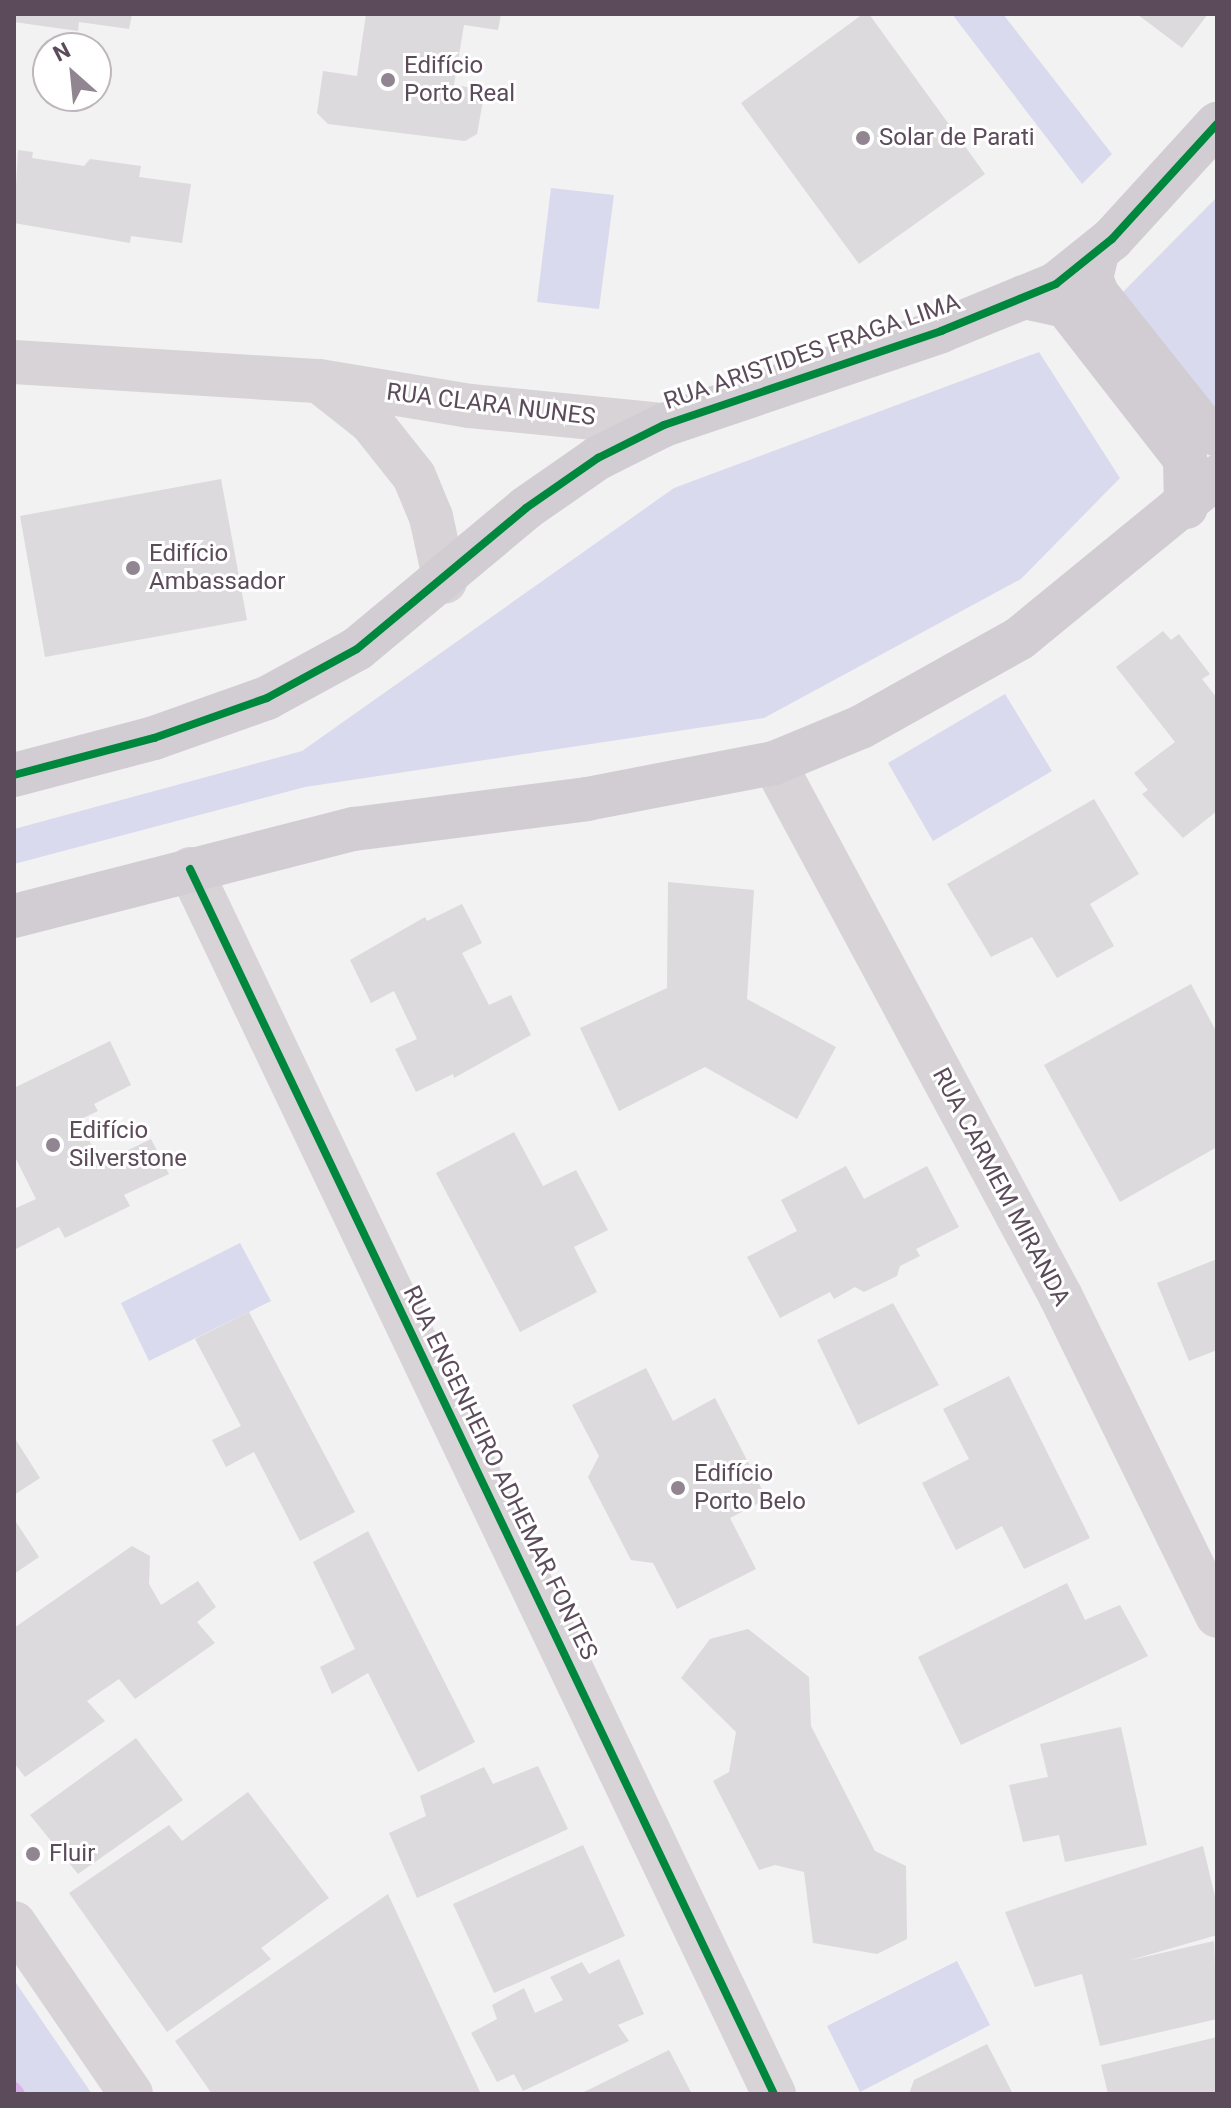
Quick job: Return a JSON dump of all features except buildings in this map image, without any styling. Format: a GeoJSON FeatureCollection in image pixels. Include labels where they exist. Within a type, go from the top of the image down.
{"type":"FeatureCollection","features":[{"type":"Feature","properties":{"kind":"main road","name":"RUA ARISTIDES FRAGA LIMA"},"geometry":{"type":"LineString","coordinates":[[14,775],[154,738],[267,698],[357,649],[445,581],[526,508],[598,458],[664,425],[1056,284],[1097,253],[1217,124]]}},
{"type":"Feature","properties":{"kind":"main road"},"geometry":{"type":"LineString","coordinates":[[1097,253],[1091,278],[1097,294],[1207,432],[1217,435]]}},
{"type":"Feature","properties":{"kind":"main road"},"geometry":{"type":"LineString","coordinates":[[14,916],[354,829],[587,799],[774,763],[861,727],[1020,638],[1206,497],[1185,459],[1066,306],[1024,297]]}},
{"type":"Feature","properties":{"kind":"street","name":"RUA CLARA NUNES"},"geometry":{"type":"LineString","coordinates":[[14,362],[319,381],[470,406],[664,425]]}},
{"type":"Feature","properties":{"kind":"street","name":"RUA CLARA NUNES"},"geometry":{"type":"LineString","coordinates":[[319,381],[371,422],[414,476],[431,517],[445,581]]}},
{"type":"Feature","properties":{"kind":"street","name":"RUA CARMEM MIRANDA"},"geometry":{"type":"LineString","coordinates":[[774,763],[1061,1297],[1217,1616]]}},
{"type":"Feature","properties":{"kind":"street","name":"RUA ENGENHEIRO ADHEMAR FONTES"},"geometry":{"type":"LineString","coordinates":[[190,869],[774,2094]]}},
{"type":"Feature","properties":{"kind":"street"},"geometry":{"type":"LineString","coordinates":[[14,1923],[131,2094]]}},
{"type":"Feature","properties":{"kind":"shaded area"},"geometry":{"type":"Polygon","coordinates":[[[952,14],[1003,14],[1112,154],[1082,184],[952,14]]]}},
{"type":"Feature","properties":{"kind":"shaded area"},"geometry":{"type":"Polygon","coordinates":[[[551,188],[614,195],[599,309],[537,302],[551,188]]]}},
{"type":"Feature","properties":{"kind":"shaded area"},"geometry":{"type":"Polygon","coordinates":[[[1217,197],[1217,421],[1114,301],[1217,197]]]}},
{"type":"Feature","properties":{"kind":"shaded area"},"geometry":{"type":"Polygon","coordinates":[[[1039,352],[1120,478],[1021,579],[764,718],[305,787],[14,864],[14,829],[302,751],[674,488],[1039,352]]]}},
{"type":"Feature","properties":{"kind":"shaded area"},"geometry":{"type":"Polygon","coordinates":[[[1005,694],[1052,771],[933,841],[888,763],[1005,694]]]}},
{"type":"Feature","properties":{"kind":"shaded area"},"geometry":{"type":"Polygon","coordinates":[[[240,1243],[271,1301],[149,1361],[121,1303],[240,1243]]]}},
{"type":"Feature","properties":{"kind":"shaded area"},"geometry":{"type":"Polygon","coordinates":[[[957,1961],[990,2025],[860,2092],[827,2026],[957,1961]]]}},
{"type":"Feature","properties":{"kind":"shaded area"},"geometry":{"type":"Polygon","coordinates":[[[14,1980],[92,2094],[14,2094],[14,1980]]]}},
{"type":"Feature","properties":{"kind":"waterway"},"geometry":{"type":"LineString","coordinates":[[14,2089],[18,2094]]}},
{"type":"Feature","properties":{"kind":"cycle path"},"geometry":{"type":"LineString","coordinates":[[14,775],[154,738],[267,698],[357,649],[526,508],[598,458],[664,425],[941,331],[1056,284],[1112,239],[1217,124]]}},
{"type":"Feature","properties":{"kind":"cycle path"},"geometry":{"type":"LineString","coordinates":[[190,869],[774,2094]]}},
{"type":"Feature","properties":{"kind":"place","name":"Edifício Porto Real"},"geometry":{"type":"Point","coordinates":[388,80]}},
{"type":"Feature","properties":{"kind":"place","name":"Solar de Parati"},"geometry":{"type":"Point","coordinates":[863,138]}},
{"type":"Feature","properties":{"kind":"place","name":"Edifício Ambassador"},"geometry":{"type":"Point","coordinates":[133,568]}},
{"type":"Feature","properties":{"kind":"place","name":"Edifício Silverstone"},"geometry":{"type":"Point","coordinates":[53,1145]}},
{"type":"Feature","properties":{"kind":"place","name":"Edifício Porto Belo"},"geometry":{"type":"Point","coordinates":[678,1488]}},
{"type":"Feature","properties":{"kind":"place","name":"Fluir"},"geometry":{"type":"Point","coordinates":[33,1854]}}]}
